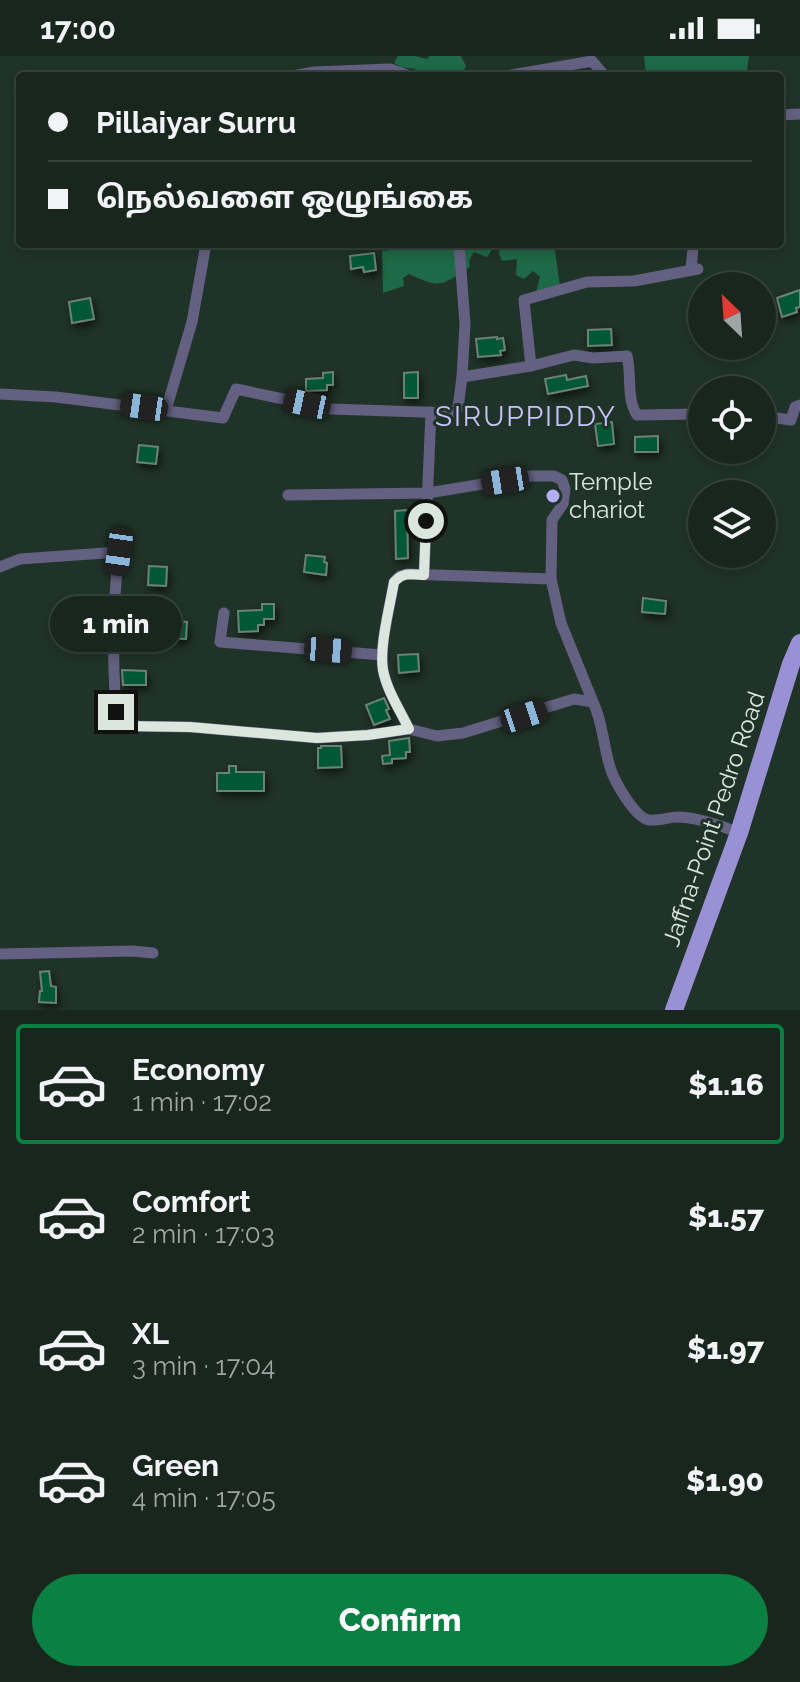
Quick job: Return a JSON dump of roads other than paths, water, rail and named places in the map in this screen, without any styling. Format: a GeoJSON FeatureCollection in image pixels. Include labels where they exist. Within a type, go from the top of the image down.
{"type":"FeatureCollection","features":[{"type":"Feature","properties":{"kind":"main road","name":"Jaffna-Point Pedro Road"},"geometry":{"type":"LineString","coordinates":[[674,1010],[739,833],[800,643]]}},
{"type":"Feature","properties":{"kind":"street"},"geometry":{"type":"LineString","coordinates":[[529,72],[592,61],[602,72]]}},
{"type":"Feature","properties":{"kind":"street"},"geometry":{"type":"LineString","coordinates":[[314,72],[390,69],[399,72]]}},
{"type":"Feature","properties":{"kind":"street"},"geometry":{"type":"LineString","coordinates":[[166,410],[192,322],[205,248]]}},
{"type":"Feature","properties":{"kind":"street"},"geometry":{"type":"LineString","coordinates":[[0,394],[56,397],[223,418],[236,389],[331,409],[451,413],[458,408],[465,324],[459,248]]}},
{"type":"Feature","properties":{"kind":"street"},"geometry":{"type":"LineString","coordinates":[[531,366],[524,300],[587,282],[634,281],[695,269],[692,248]]}},
{"type":"Feature","properties":{"kind":"street"},"geometry":{"type":"LineString","coordinates":[[462,377],[531,366],[574,355],[593,358],[627,356],[631,406],[637,415],[688,414]]}},
{"type":"Feature","properties":{"kind":"street"},"geometry":{"type":"LineString","coordinates":[[776,418],[791,420],[795,407],[800,405]]}},
{"type":"Feature","properties":{"kind":"street"},"geometry":{"type":"LineString","coordinates":[[424,575],[431,412]]}},
{"type":"Feature","properties":{"kind":"street"},"geometry":{"type":"LineString","coordinates":[[288,495],[428,493],[531,476],[554,476],[562,480],[565,489],[563,504],[552,520],[551,579],[561,623],[598,713],[611,770],[635,812],[643,819],[679,817],[712,822],[739,833]]}},
{"type":"Feature","properties":{"kind":"street"},"geometry":{"type":"LineString","coordinates":[[0,567],[20,559],[119,552],[114,590],[114,659],[116,712],[121,726],[190,727],[317,738],[409,729],[437,736],[463,733],[574,699],[593,702]]}},
{"type":"Feature","properties":{"kind":"street"},"geometry":{"type":"LineString","coordinates":[[409,729],[383,670],[382,655],[394,582],[407,574],[551,579]]}},
{"type":"Feature","properties":{"kind":"street"},"geometry":{"type":"LineString","coordinates":[[224,613],[220,642],[382,655]]}},
{"type":"Feature","properties":{"kind":"street"},"geometry":{"type":"LineString","coordinates":[[0,954],[153,953]]}},
{"type":"Feature","properties":{"kind":"place","name":"Temple chariot"},"geometry":{"type":"Point","coordinates":[553,496]}},
{"type":"Feature","properties":{"kind":"district","name":"SIRUPPIDDY"},"geometry":{"type":"Point","coordinates":[526,416]}}]}
